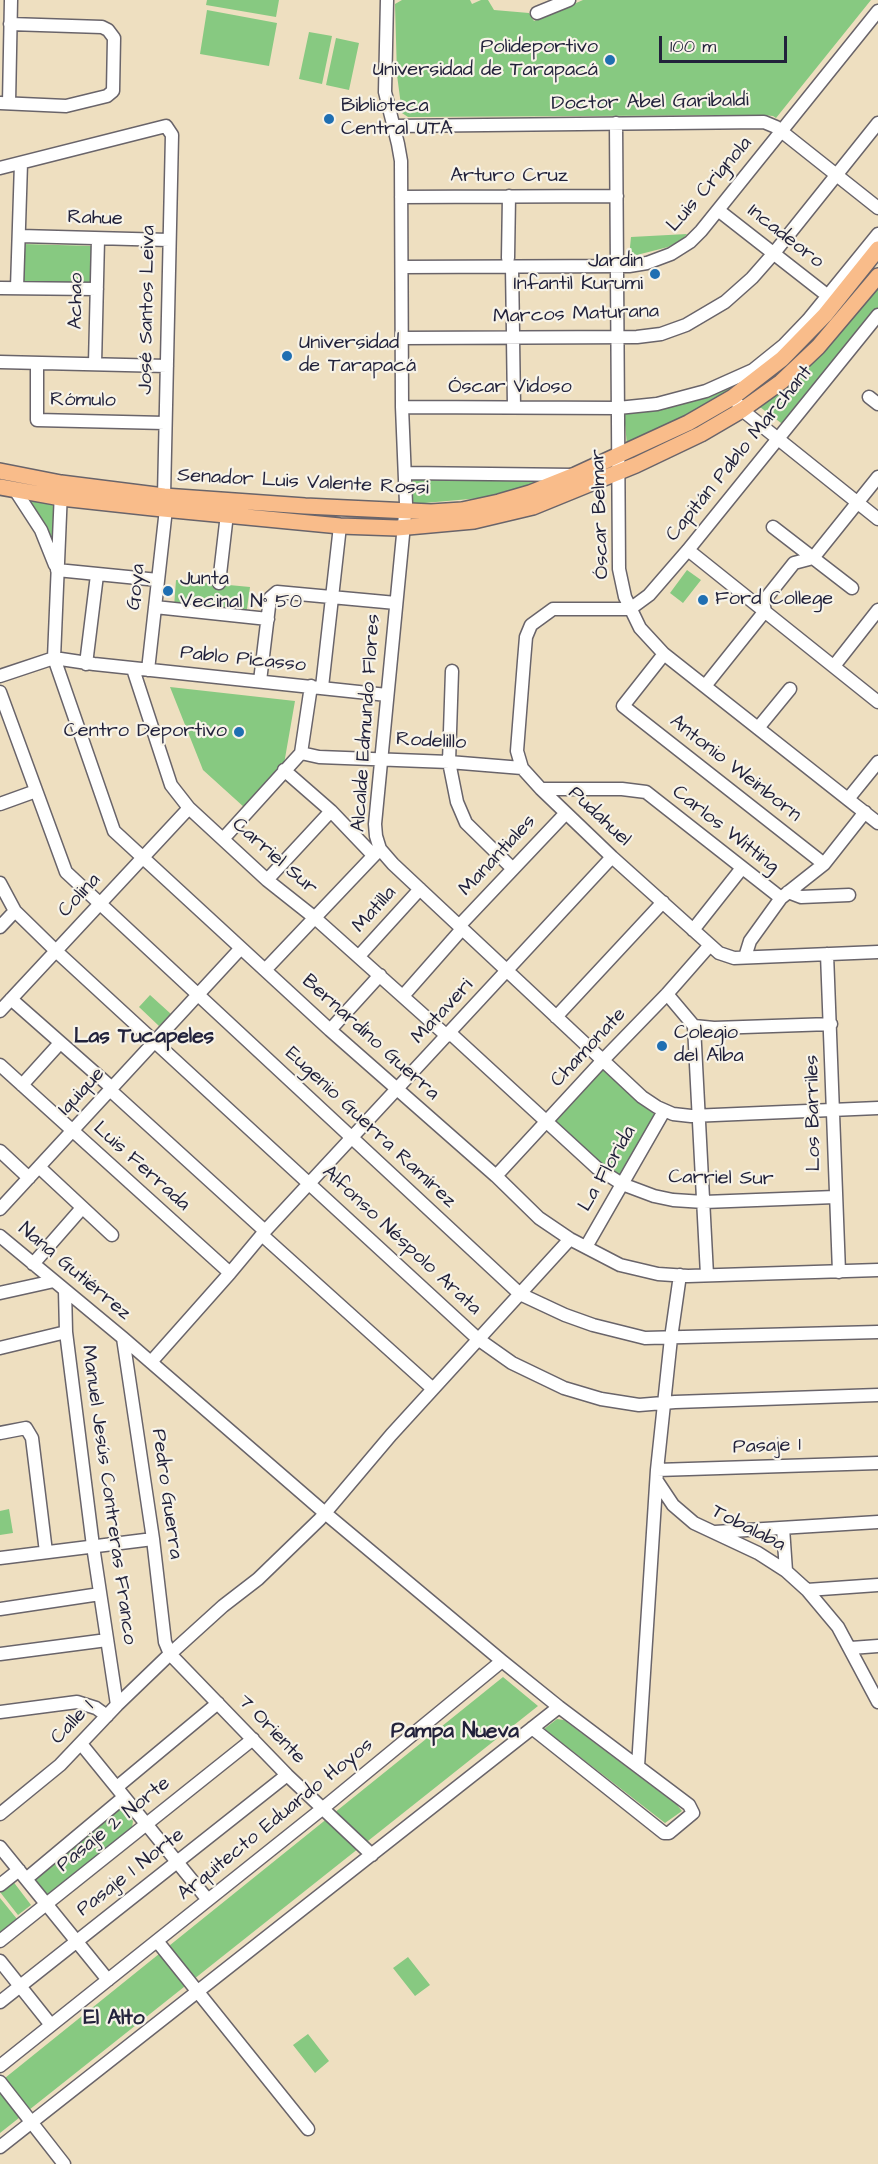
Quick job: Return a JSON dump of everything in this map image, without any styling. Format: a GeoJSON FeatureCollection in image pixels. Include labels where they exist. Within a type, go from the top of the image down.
{"type":"FeatureCollection","features":[{"type":"Feature","properties":{"kind":"main road","name":"Senador Luis Valente Rossi"},"geometry":{"type":"LineString","coordinates":[[165,502],[446,512],[499,502],[530,493],[688,423],[733,397],[782,359],[825,315],[878,249]]}},
{"type":"Feature","properties":{"kind":"main road","name":"Senador Luis Valente Rossi"},"geometry":{"type":"LineString","coordinates":[[8,489],[61,490],[165,502],[227,514],[340,526],[403,528],[474,521],[533,507],[618,473],[701,434],[742,410],[781,382],[818,347],[878,276]]}},
{"type":"Feature","properties":{"kind":"main road","name":"Senador Luis Valente Rossi"},"geometry":{"type":"LineString","coordinates":[[0,471],[61,490]]}},
{"type":"Feature","properties":{"kind":"main road"},"geometry":{"type":"LineString","coordinates":[[311,523],[312,507]]}},
{"type":"Feature","properties":{"kind":"street"},"geometry":{"type":"LineString","coordinates":[[10,24],[102,27],[110,32],[114,38],[112,93],[66,106],[4,103],[11,0]]}},
{"type":"Feature","properties":{"kind":"street","name":"Alcalde Edmundo Flores"},"geometry":{"type":"LineString","coordinates":[[387,0],[385,84],[388,108],[400,153],[402,407],[406,473],[403,528],[375,824],[377,852],[649,1102],[664,1111],[683,1116],[699,1116],[878,1108]]}},
{"type":"Feature","properties":{"kind":"street"},"geometry":{"type":"LineString","coordinates":[[537,13],[569,0]]}},
{"type":"Feature","properties":{"kind":"street","name":"Luis Crignola"},"geometry":{"type":"LineString","coordinates":[[402,267],[510,262],[617,266],[647,263],[671,254],[695,236],[718,210],[878,11]]}},
{"type":"Feature","properties":{"kind":"street","name":"Doctor Abel Garibaldi"},"geometry":{"type":"LineString","coordinates":[[393,126],[764,122],[772,124],[878,208]]}},
{"type":"Feature","properties":{"kind":"street","name":"Óscar Belmar"},"geometry":{"type":"LineString","coordinates":[[616,123],[619,569],[621,586],[630,609],[645,634],[664,654],[878,823]]}},
{"type":"Feature","properties":{"kind":"street","name":"Marcos Maturana"},"geometry":{"type":"LineString","coordinates":[[402,338],[513,335],[617,337],[661,334],[698,319],[737,293],[774,253],[878,123]]}},
{"type":"Feature","properties":{"kind":"street","name":"José Santos Leiva"},"geometry":{"type":"LineString","coordinates":[[21,163],[166,126],[172,135],[165,502]]}},
{"type":"Feature","properties":{"kind":"street"},"geometry":{"type":"LineString","coordinates":[[0,168],[21,163],[17,288]]}},
{"type":"Feature","properties":{"kind":"street"},"geometry":{"type":"LineString","coordinates":[[509,196],[514,407]]}},
{"type":"Feature","properties":{"kind":"street","name":"Arturo Cruz"},"geometry":{"type":"LineString","coordinates":[[401,197],[617,196]]}},
{"type":"Feature","properties":{"kind":"street","name":"Incadeoro"},"geometry":{"type":"LineString","coordinates":[[718,210],[828,296]]}},
{"type":"Feature","properties":{"kind":"street","name":"Óscar Vidoso"},"geometry":{"type":"LineString","coordinates":[[402,407],[618,408],[687,398],[747,373],[784,345],[828,296],[878,234]]}},
{"type":"Feature","properties":{"kind":"street","name":"Rahue"},"geometry":{"type":"LineString","coordinates":[[20,236],[170,240]]}},
{"type":"Feature","properties":{"kind":"street","name":"Achao"},"geometry":{"type":"LineString","coordinates":[[95,364],[98,239]]}},
{"type":"Feature","properties":{"kind":"street"},"geometry":{"type":"LineString","coordinates":[[0,288],[97,289]]}},
{"type":"Feature","properties":{"kind":"street","name":"Capitán Pablo Marchant"},"geometry":{"type":"LineString","coordinates":[[630,609],[649,595],[688,550],[877,318]]}},
{"type":"Feature","properties":{"kind":"street"},"geometry":{"type":"LineString","coordinates":[[0,362],[167,366]]}},
{"type":"Feature","properties":{"kind":"street","name":"Rómulo"},"geometry":{"type":"LineString","coordinates":[[37,363],[37,420],[165,423]]}},
{"type":"Feature","properties":{"kind":"street"},"geometry":{"type":"LineString","coordinates":[[733,397],[742,410],[878,519]]}},
{"type":"Feature","properties":{"kind":"street"},"geometry":{"type":"LineString","coordinates":[[406,473],[575,475]]}},
{"type":"Feature","properties":{"kind":"street"},"geometry":{"type":"LineString","coordinates":[[765,611],[763,602],[794,563],[813,558],[878,477]]}},
{"type":"Feature","properties":{"kind":"street","name":"Bernardino Guerra"},"geometry":{"type":"LineString","coordinates":[[8,489],[41,530],[57,570]]}},
{"type":"Feature","properties":{"kind":"street","name":"Bernardino Guerra"},"geometry":{"type":"LineString","coordinates":[[61,490],[54,658],[114,831],[330,1030],[496,1176],[539,1218],[570,1239],[620,1265],[641,1271],[680,1275],[878,1270]]}},
{"type":"Feature","properties":{"kind":"street","name":"Goya"},"geometry":{"type":"LineString","coordinates":[[148,670],[165,502]]}},
{"type":"Feature","properties":{"kind":"street"},"geometry":{"type":"LineString","coordinates":[[219,584],[227,514]]}},
{"type":"Feature","properties":{"kind":"street"},"geometry":{"type":"LineString","coordinates":[[223,839],[301,753],[333,598],[340,526]]}},
{"type":"Feature","properties":{"kind":"street"},"geometry":{"type":"LineString","coordinates":[[773,527],[852,588]]}},
{"type":"Feature","properties":{"kind":"street"},"geometry":{"type":"LineString","coordinates":[[688,550],[878,702]]}},
{"type":"Feature","properties":{"kind":"street"},"geometry":{"type":"LineString","coordinates":[[57,570],[158,580]]}},
{"type":"Feature","properties":{"kind":"street"},"geometry":{"type":"LineString","coordinates":[[62,680],[75,669],[90,664],[97,575]]}},
{"type":"Feature","properties":{"kind":"street"},"geometry":{"type":"LineString","coordinates":[[260,681],[270,598],[277,592],[396,603]]}},
{"type":"Feature","properties":{"kind":"street"},"geometry":{"type":"LineString","coordinates":[[155,607],[268,619]]}},
{"type":"Feature","properties":{"kind":"street"},"geometry":{"type":"LineString","coordinates":[[522,768],[517,751],[526,637],[531,625],[553,609],[630,609]]}},
{"type":"Feature","properties":{"kind":"street"},"geometry":{"type":"LineString","coordinates":[[834,666],[878,610]]}},
{"type":"Feature","properties":{"kind":"street"},"geometry":{"type":"LineString","coordinates":[[705,686],[765,611]]}},
{"type":"Feature","properties":{"kind":"street","name":"Antonio Weinborn"},"geometry":{"type":"LineString","coordinates":[[664,654],[623,706],[824,864]]}},
{"type":"Feature","properties":{"kind":"street","name":"Pablo Picasso"},"geometry":{"type":"LineString","coordinates":[[0,676],[54,658],[133,669],[387,695]]}},
{"type":"Feature","properties":{"kind":"street","name":"Carriel Sur"},"geometry":{"type":"LineString","coordinates":[[133,669],[171,785],[189,808],[267,880],[315,918],[597,1168],[622,1184],[654,1197],[704,1202],[835,1197]]}},
{"type":"Feature","properties":{"kind":"street"},"geometry":{"type":"LineString","coordinates":[[452,671],[449,762],[457,802],[466,823],[513,869]]}},
{"type":"Feature","properties":{"kind":"street"},"geometry":{"type":"LineString","coordinates":[[758,728],[790,689]]}},
{"type":"Feature","properties":{"kind":"street","name":"Eugenio Guerra Ramírez"},"geometry":{"type":"LineString","coordinates":[[0,692],[66,872],[520,1294],[593,1325],[645,1338],[878,1332]]}},
{"type":"Feature","properties":{"kind":"street","name":"Rodelillo"},"geometry":{"type":"LineString","coordinates":[[301,753],[319,758],[449,762],[522,768]]}},
{"type":"Feature","properties":{"kind":"street"},"geometry":{"type":"LineString","coordinates":[[848,799],[878,762]]}},
{"type":"Feature","properties":{"kind":"street","name":"Pudahuel"},"geometry":{"type":"LineString","coordinates":[[522,768],[612,856],[710,945],[726,956],[878,952]]}},
{"type":"Feature","properties":{"kind":"street"},"geometry":{"type":"LineString","coordinates":[[265,970],[377,852],[285,770]]}},
{"type":"Feature","properties":{"kind":"street","name":"Carlos Witting"},"geometry":{"type":"LineString","coordinates":[[541,789],[622,789],[646,792],[742,868],[784,895]]}},
{"type":"Feature","properties":{"kind":"street"},"geometry":{"type":"LineString","coordinates":[[0,804],[36,791]]}},
{"type":"Feature","properties":{"kind":"street","name":"Colina"},"geometry":{"type":"LineString","coordinates":[[0,1011],[189,808]]}},
{"type":"Feature","properties":{"kind":"street"},"geometry":{"type":"LineString","coordinates":[[267,880],[331,811]]}},
{"type":"Feature","properties":{"kind":"street"},"geometry":{"type":"LineString","coordinates":[[745,957],[750,941],[784,895],[824,864],[865,812]]}},
{"type":"Feature","properties":{"kind":"street","name":"Manantiales"},"geometry":{"type":"LineString","coordinates":[[404,996],[513,869],[566,813]]}},
{"type":"Feature","properties":{"kind":"street","name":"Mataveri"},"geometry":{"type":"LineString","coordinates":[[151,1362],[230,1274],[263,1233],[449,1035],[612,856]]}},
{"type":"Feature","properties":{"kind":"street"},"geometry":{"type":"LineString","coordinates":[[693,930],[742,868]]}},
{"type":"Feature","properties":{"kind":"street","name":"Alfonso Néspolo Arata"},"geometry":{"type":"LineString","coordinates":[[0,883],[15,911],[56,951],[478,1339],[512,1363],[564,1388],[620,1403],[639,1405],[878,1395]]}},
{"type":"Feature","properties":{"kind":"street","name":"Matilla"},"geometry":{"type":"LineString","coordinates":[[358,956],[420,890]]}},
{"type":"Feature","properties":{"kind":"street"},"geometry":{"type":"LineString","coordinates":[[784,895],[801,897],[849,895]]}},
{"type":"Feature","properties":{"kind":"street"},"geometry":{"type":"LineString","coordinates":[[556,1017],[663,902]]}},
{"type":"Feature","properties":{"kind":"street"},"geometry":{"type":"LineString","coordinates":[[0,927],[15,911]]}},
{"type":"Feature","properties":{"kind":"street","name":"Chamonate"},"geometry":{"type":"LineString","coordinates":[[496,1176],[710,945]]}},
{"type":"Feature","properties":{"kind":"street","name":"Iquique"},"geometry":{"type":"LineString","coordinates":[[0,1209],[241,948]]}},
{"type":"Feature","properties":{"kind":"street","name":"Los Barriles"},"geometry":{"type":"LineString","coordinates":[[827,954],[839,1272]]}},
{"type":"Feature","properties":{"kind":"street"},"geometry":{"type":"LineString","coordinates":[[330,1030],[380,975]]}},
{"type":"Feature","properties":{"kind":"street"},"geometry":{"type":"LineString","coordinates":[[667,994],[694,1026],[707,1275]]}},
{"type":"Feature","properties":{"kind":"street"},"geometry":{"type":"LineString","coordinates":[[11,999],[433,1389],[570,1239]]}},
{"type":"Feature","properties":{"kind":"street"},"geometry":{"type":"LineString","coordinates":[[694,1026],[714,1028],[831,1024]]}},
{"type":"Feature","properties":{"kind":"street"},"geometry":{"type":"LineString","coordinates":[[22,1085],[60,1043]]}},
{"type":"Feature","properties":{"kind":"street","name":"Luis Ferrada"},"geometry":{"type":"LineString","coordinates":[[0,1065],[230,1274]]}},
{"type":"Feature","properties":{"kind":"street","name":"La Florida"},"geometry":{"type":"LineString","coordinates":[[586,1247],[664,1111]]}},
{"type":"Feature","properties":{"kind":"street"},"geometry":{"type":"LineString","coordinates":[[0,1151],[29,1178]]}},
{"type":"Feature","properties":{"kind":"street"},"geometry":{"type":"LineString","coordinates":[[39,1167],[112,1235]]}},
{"type":"Feature","properties":{"kind":"street"},"geometry":{"type":"LineString","coordinates":[[33,1264],[82,1208]]}},
{"type":"Feature","properties":{"kind":"street","name":"Nana Gutiérrez"},"geometry":{"type":"LineString","coordinates":[[2,1239],[123,1338],[325,1513],[502,1661],[693,1809],[693,1813],[669,1833],[664,1833],[532,1728]]}},
{"type":"Feature","properties":{"kind":"street"},"geometry":{"type":"LineString","coordinates":[[638,1766],[657,1476],[680,1275]]}},
{"type":"Feature","properties":{"kind":"street"},"geometry":{"type":"LineString","coordinates":[[0,1293],[54,1281]]}},
{"type":"Feature","properties":{"kind":"street","name":"Manuel Jesús Contreras Franco"},"geometry":{"type":"LineString","coordinates":[[65,1290],[66,1332],[93,1546],[117,1705]]}},
{"type":"Feature","properties":{"kind":"street"},"geometry":{"type":"LineString","coordinates":[[0,1348],[66,1332]]}},
{"type":"Feature","properties":{"kind":"street","name":"Pedro Guerra"},"geometry":{"type":"LineString","coordinates":[[123,1338],[153,1539],[165,1642],[170,1654]]}},
{"type":"Feature","properties":{"kind":"street","name":"Calle 1"},"geometry":{"type":"LineString","coordinates":[[0,1814],[82,1745],[117,1705],[170,1654],[223,1606],[258,1579],[325,1513],[433,1389]]}},
{"type":"Feature","properties":{"kind":"street"},"geometry":{"type":"LineString","coordinates":[[0,1433],[26,1428],[32,1438],[46,1552]]}},
{"type":"Feature","properties":{"kind":"street","name":"Pasaje 1"},"geometry":{"type":"LineString","coordinates":[[657,1476],[878,1462]]}},
{"type":"Feature","properties":{"kind":"street","name":"Tobalaba"},"geometry":{"type":"LineString","coordinates":[[657,1476],[680,1512],[694,1523],[758,1553],[786,1570],[807,1590],[832,1618],[878,1702]]}},
{"type":"Feature","properties":{"kind":"street"},"geometry":{"type":"LineString","coordinates":[[713,1532],[878,1522]]}},
{"type":"Feature","properties":{"kind":"street"},"geometry":{"type":"LineString","coordinates":[[783,1528],[786,1570]]}},
{"type":"Feature","properties":{"kind":"street"},"geometry":{"type":"LineString","coordinates":[[0,1558],[153,1539]]}},
{"type":"Feature","properties":{"kind":"street"},"geometry":{"type":"LineString","coordinates":[[807,1590],[878,1585]]}},
{"type":"Feature","properties":{"kind":"street"},"geometry":{"type":"LineString","coordinates":[[0,1609],[100,1594]]}},
{"type":"Feature","properties":{"kind":"street"},"geometry":{"type":"LineString","coordinates":[[0,1654],[107,1640]]}},
{"type":"Feature","properties":{"kind":"street"},"geometry":{"type":"LineString","coordinates":[[850,1648],[878,1646]]}},
{"type":"Feature","properties":{"kind":"street","name":"7 Oriente"},"geometry":{"type":"LineString","coordinates":[[170,1654],[286,1775],[372,1855]]}},
{"type":"Feature","properties":{"kind":"street","name":"Arquitecto Eduardo Hoyos"},"geometry":{"type":"LineString","coordinates":[[0,2066],[322,1809],[502,1661]]}},
{"type":"Feature","properties":{"kind":"street"},"geometry":{"type":"LineString","coordinates":[[0,1712],[76,1702],[96,1708],[107,1716]]}},
{"type":"Feature","properties":{"kind":"street"},"geometry":{"type":"LineString","coordinates":[[0,1885],[22,1874],[120,1792],[218,1703]]}},
{"type":"Feature","properties":{"kind":"street"},"geometry":{"type":"LineString","coordinates":[[0,2147],[559,1707]]}},
{"type":"Feature","properties":{"kind":"street","name":"Pasaje 2 Norte"},"geometry":{"type":"LineString","coordinates":[[0,1941],[253,1739]]}},
{"type":"Feature","properties":{"kind":"street"},"geometry":{"type":"LineString","coordinates":[[82,1745],[208,1900]]}},
{"type":"Feature","properties":{"kind":"street","name":"Pasaje 1 Norte"},"geometry":{"type":"LineString","coordinates":[[0,2002],[286,1775]]}},
{"type":"Feature","properties":{"kind":"street"},"geometry":{"type":"LineString","coordinates":[[0,1847],[108,1980]]}},
{"type":"Feature","properties":{"kind":"street"},"geometry":{"type":"LineString","coordinates":[[156,1941],[308,2129]]}},
{"type":"Feature","properties":{"kind":"street"},"geometry":{"type":"LineString","coordinates":[[0,1961],[51,2025]]}},
{"type":"Feature","properties":{"kind":"street"},"geometry":{"type":"LineString","coordinates":[[0,2082],[64,2164]]}},
{"type":"Feature","properties":{"kind":"green space"},"geometry":{"type":"Polygon","coordinates":[[[207,0],[279,0],[276,17],[206,5],[207,0]]]}},
{"type":"Feature","properties":{"kind":"green space","name":"Polideportivo Universidad de Tarapacá"},"geometry":{"type":"Polygon","coordinates":[[[402,0],[470,0],[472,4],[488,0],[494,10],[529,13],[534,21],[583,0],[871,0],[776,118],[763,115],[408,117],[402,113],[397,75],[395,4],[402,0]]]}},
{"type":"Feature","properties":{"kind":"green space"},"geometry":{"type":"Polygon","coordinates":[[[207,10],[277,23],[269,66],[200,54],[207,10]]]}},
{"type":"Feature","properties":{"kind":"green space"},"geometry":{"type":"Polygon","coordinates":[[[309,32],[332,36],[322,84],[299,79],[309,32]]]}},
{"type":"Feature","properties":{"kind":"green space"},"geometry":{"type":"Polygon","coordinates":[[[336,38],[359,43],[349,90],[326,85],[336,38]]]}},
{"type":"Feature","properties":{"kind":"green space"},"geometry":{"type":"Polygon","coordinates":[[[687,234],[682,240],[668,247],[629,257],[631,237],[687,234]]]}},
{"type":"Feature","properties":{"kind":"green space"},"geometry":{"type":"Polygon","coordinates":[[[23,244],[93,246],[92,286],[22,284],[23,244]]]}},
{"type":"Feature","properties":{"kind":"green space"},"geometry":{"type":"Polygon","coordinates":[[[878,284],[878,308],[785,426],[760,407],[762,404],[878,284]]]}},
{"type":"Feature","properties":{"kind":"green space"},"geometry":{"type":"Polygon","coordinates":[[[762,369],[709,405],[627,446],[624,412],[762,369]]]}},
{"type":"Feature","properties":{"kind":"green space"},"geometry":{"type":"Polygon","coordinates":[[[551,476],[517,490],[481,498],[413,504],[412,477],[551,476]]]}},
{"type":"Feature","properties":{"kind":"green space"},"geometry":{"type":"Polygon","coordinates":[[[27,497],[53,501],[57,506],[55,551],[47,531],[27,497]]]}},
{"type":"Feature","properties":{"kind":"green space"},"geometry":{"type":"Polygon","coordinates":[[[687,570],[701,580],[683,603],[670,593],[687,570]]]}},
{"type":"Feature","properties":{"kind":"green space"},"geometry":{"type":"Polygon","coordinates":[[[176,580],[250,587],[246,616],[174,607],[176,580]]]}},
{"type":"Feature","properties":{"kind":"green space","name":"Centro Deportivo"},"geometry":{"type":"Polygon","coordinates":[[[170,687],[295,701],[284,764],[245,808],[203,770],[170,687]]]}},
{"type":"Feature","properties":{"kind":"green space"},"geometry":{"type":"Polygon","coordinates":[[[150,995],[171,1014],[159,1026],[139,1007],[150,995]]]}},
{"type":"Feature","properties":{"kind":"green space"},"geometry":{"type":"Polygon","coordinates":[[[600,1071],[604,1071],[638,1102],[652,1111],[657,1119],[619,1178],[556,1127],[555,1121],[600,1071]]]}},
{"type":"Feature","properties":{"kind":"green space"},"geometry":{"type":"Polygon","coordinates":[[[9,1509],[13,1533],[0,1535],[0,1511],[9,1509]]]}},
{"type":"Feature","properties":{"kind":"green space"},"geometry":{"type":"Polygon","coordinates":[[[503,1677],[538,1706],[0,2133],[0,2082],[503,1677]]]}},
{"type":"Feature","properties":{"kind":"green space"},"geometry":{"type":"Polygon","coordinates":[[[557,1719],[564,1720],[682,1811],[665,1823],[544,1729],[557,1719]]]}},
{"type":"Feature","properties":{"kind":"green space"},"geometry":{"type":"Polygon","coordinates":[[[119,1810],[124,1811],[133,1821],[132,1828],[49,1896],[44,1897],[33,1878],[119,1810]]]}},
{"type":"Feature","properties":{"kind":"green space"},"geometry":{"type":"Polygon","coordinates":[[[12,1880],[31,1905],[18,1915],[0,1892],[12,1880]]]}},
{"type":"Feature","properties":{"kind":"green space"},"geometry":{"type":"Polygon","coordinates":[[[0,1898],[17,1919],[0,1933],[0,1898]]]}},
{"type":"Feature","properties":{"kind":"green space"},"geometry":{"type":"Polygon","coordinates":[[[408,1957],[430,1985],[415,1996],[393,1968],[408,1957]]]}},
{"type":"Feature","properties":{"kind":"green space"},"geometry":{"type":"Polygon","coordinates":[[[308,2034],[329,2061],[315,2073],[293,2045],[308,2034]]]}},
{"type":"Feature","properties":{"kind":"place","name":"Polideportivo Universidad de Tarapacá"},"geometry":{"type":"Point","coordinates":[610,60]}},
{"type":"Feature","properties":{"kind":"place","name":"Biblioteca Central UTA"},"geometry":{"type":"Point","coordinates":[329,119]}},
{"type":"Feature","properties":{"kind":"place","name":"Jardin Infantil Kurumi"},"geometry":{"type":"Point","coordinates":[655,274]}},
{"type":"Feature","properties":{"kind":"place","name":"Universidad de Tarapacá"},"geometry":{"type":"Point","coordinates":[287,356]}},
{"type":"Feature","properties":{"kind":"place","name":"Junta Vecinal N° 50"},"geometry":{"type":"Point","coordinates":[168,591]}},
{"type":"Feature","properties":{"kind":"place","name":"Ford College"},"geometry":{"type":"Point","coordinates":[703,600]}},
{"type":"Feature","properties":{"kind":"place","name":"Centro Deportivo"},"geometry":{"type":"Point","coordinates":[239,732]}},
{"type":"Feature","properties":{"kind":"place","name":"Colegio del Alba"},"geometry":{"type":"Point","coordinates":[662,1046]}},
{"type":"Feature","properties":{"kind":"district","name":"Las Tucapeles"},"geometry":{"type":"Point","coordinates":[144,1038]}},
{"type":"Feature","properties":{"kind":"district","name":"Pampa Nueva"},"geometry":{"type":"Point","coordinates":[455,1733]}},
{"type":"Feature","properties":{"kind":"district","name":"El Alto"},"geometry":{"type":"Point","coordinates":[114,2020]}}]}
